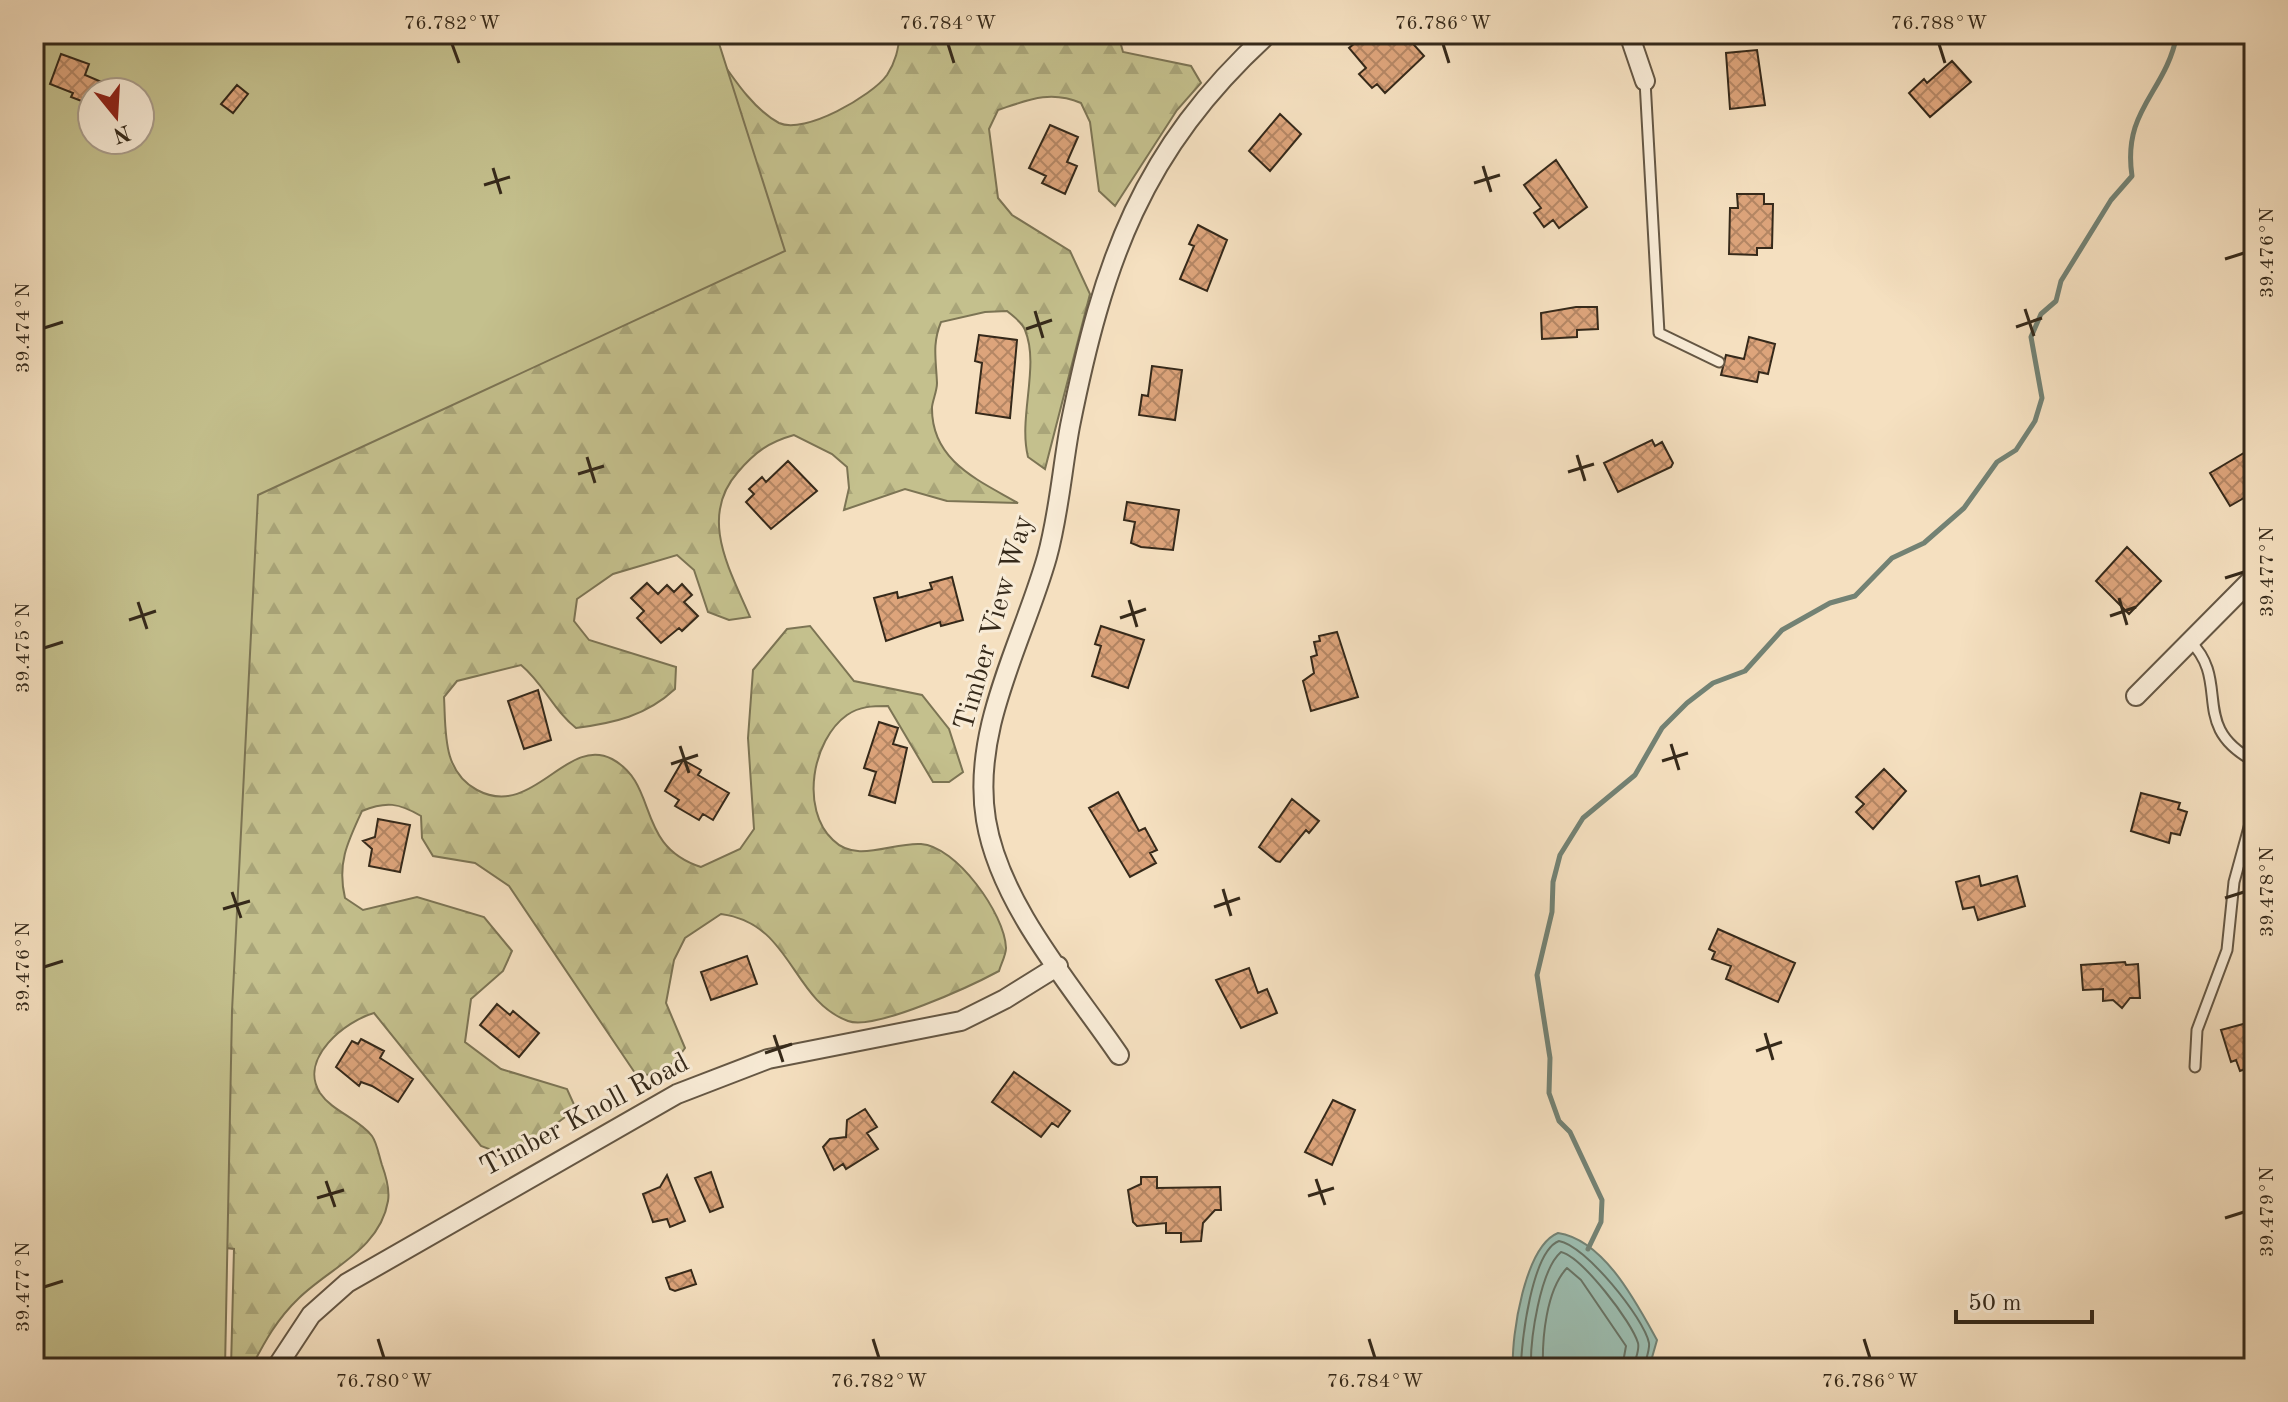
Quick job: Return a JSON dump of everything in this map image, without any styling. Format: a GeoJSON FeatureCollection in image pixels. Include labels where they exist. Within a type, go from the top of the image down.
{"type":"FeatureCollection","features":[{"type":"Feature","properties":{"kind":"street","name":"Timber View Way"},"geometry":{"type":"LineString","coordinates":[[1119,1055],[1012,895],[991,841],[983,781],[992,722],[1052,540],[1085,359],[1117,247],[1152,174],[1185,125],[1233,68],[1268,34]]}},
{"type":"Feature","properties":{"kind":"street"},"geometry":{"type":"LineString","coordinates":[[1629,34],[1645,81]]}},
{"type":"Feature","properties":{"kind":"street"},"geometry":{"type":"LineString","coordinates":[[2136,696],[2254,577]]}},
{"type":"Feature","properties":{"kind":"street","name":"Timber Knoll Road"},"geometry":{"type":"LineString","coordinates":[[276,1368],[311,1315],[347,1283],[648,1108],[727,1073],[768,1059],[961,1021],[1005,999],[1058,966]]}},
{"type":"Feature","properties":{"kind":"lane"},"geometry":{"type":"LineString","coordinates":[[1645,81],[1659,333],[1719,362]]}},
{"type":"Feature","properties":{"kind":"lane"},"geometry":{"type":"LineString","coordinates":[[2190,641],[2209,665],[2211,707],[2218,729],[2231,746],[2254,761]]}},
{"type":"Feature","properties":{"kind":"lane"},"geometry":{"type":"LineString","coordinates":[[2195,1067],[2197,1030],[2227,950],[2234,882],[2254,809]]}},
{"type":"Feature","properties":{"kind":"green space"},"geometry":{"type":"Polygon","coordinates":[[[34,34],[716,34],[785,251],[258,495],[232,1011],[225,1368],[34,1368],[34,34]]]}},
{"type":"Feature","properties":{"kind":"green space"},"geometry":{"type":"Polygon","coordinates":[[[702,34],[757,106],[779,123],[790,125],[820,119],[853,103],[879,84],[893,65],[900,34],[1118,34],[1123,52],[1191,66],[1201,83],[1177,110],[1115,206],[1099,191],[1090,122],[1081,103],[1059,97],[1029,100],[998,110],[989,129],[998,198],[1012,215],[1070,251],[1090,294],[1045,469],[1028,457],[1025,425],[1030,359],[1022,324],[1007,311],[985,312],[941,322],[938,330],[935,352],[937,386],[932,407],[939,442],[960,467],[1018,503],[947,501],[905,489],[844,510],[849,488],[847,467],[832,454],[794,435],[777,441],[757,453],[738,472],[726,489],[720,507],[722,544],[750,617],[729,620],[708,612],[694,570],[677,555],[613,574],[577,599],[574,621],[589,640],[676,667],[675,689],[653,706],[629,717],[576,728],[521,665],[457,681],[444,697],[448,750],[457,772],[466,782],[477,790],[497,796],[515,794],[532,787],[579,758],[595,755],[612,759],[627,770],[637,784],[656,830],[666,844],[680,857],[701,867],[740,849],[754,829],[748,738],[753,670],[787,629],[810,626],[854,681],[922,695],[949,729],[963,772],[949,782],[933,782],[888,706],[857,710],[835,726],[818,757],[814,793],[816,811],[823,827],[842,847],[853,850],[921,844],[949,856],[988,901],[1003,934],[1004,957],[999,971],[947,996],[879,1019],[848,1021],[829,1011],[814,997],[763,932],[745,920],[721,914],[685,938],[674,960],[666,1003],[685,1048],[675,1061],[658,1073],[635,1073],[509,886],[475,863],[433,856],[422,838],[421,816],[399,806],[385,805],[362,811],[343,864],[345,898],[363,910],[417,897],[484,917],[512,951],[503,971],[471,999],[465,1042],[501,1069],[567,1089],[576,1109],[541,1135],[502,1154],[481,1146],[374,1013],[339,1033],[320,1054],[315,1067],[315,1080],[325,1099],[367,1130],[374,1139],[388,1187],[383,1218],[365,1245],[291,1306],[272,1331],[251,1368],[231,1368],[234,1249],[34,1225],[34,222],[702,34]]]}},
{"type":"Feature","properties":{"kind":"water"},"geometry":{"type":"Polygon","coordinates":[[[1558,1233],[1590,1247],[1629,1291],[1657,1340],[1649,1368],[1513,1368],[1522,1293],[1537,1255],[1547,1241],[1558,1233]]]}},
{"type":"Feature","properties":{"kind":"building"},"geometry":{"type":"Polygon","coordinates":[[[1366,34],[1398,34],[1403,40],[1407,37],[1424,56],[1385,93],[1377,84],[1372,88],[1359,74],[1366,68],[1349,48],[1366,34]]]}},
{"type":"Feature","properties":{"kind":"building"},"geometry":{"type":"Polygon","coordinates":[[[1757,50],[1765,105],[1730,109],[1726,53],[1757,50]]]}},
{"type":"Feature","properties":{"kind":"building"},"geometry":{"type":"Polygon","coordinates":[[[61,54],[89,64],[85,75],[87,76],[76,76],[76,99],[71,97],[73,93],[50,84],[61,54]]]}},
{"type":"Feature","properties":{"kind":"building"},"geometry":{"type":"Polygon","coordinates":[[[1952,61],[1971,82],[1930,117],[1909,93],[1924,79],[1927,83],[1952,61]]]}},
{"type":"Feature","properties":{"kind":"building"},"geometry":{"type":"Polygon","coordinates":[[[237,85],[248,94],[233,113],[221,104],[237,85]]]}},
{"type":"Feature","properties":{"kind":"building"},"geometry":{"type":"Polygon","coordinates":[[[1280,114],[1301,134],[1270,171],[1249,151],[1280,114]]]}},
{"type":"Feature","properties":{"kind":"building"},"geometry":{"type":"Polygon","coordinates":[[[1050,125],[1078,137],[1067,162],[1077,166],[1065,194],[1042,183],[1046,176],[1029,168],[1050,125]]]}},
{"type":"Feature","properties":{"kind":"building"},"geometry":{"type":"Polygon","coordinates":[[[1556,160],[1587,207],[1559,228],[1553,220],[1544,227],[1534,213],[1541,208],[1524,185],[1556,160]]]}},
{"type":"Feature","properties":{"kind":"building"},"geometry":{"type":"Polygon","coordinates":[[[1737,194],[1764,194],[1764,204],[1773,204],[1772,248],[1757,248],[1757,255],[1729,254],[1730,208],[1738,208],[1737,194]]]}},
{"type":"Feature","properties":{"kind":"building"},"geometry":{"type":"Polygon","coordinates":[[[1198,225],[1227,240],[1207,291],[1180,279],[1194,246],[1189,244],[1198,225]]]}},
{"type":"Feature","properties":{"kind":"building"},"geometry":{"type":"Polygon","coordinates":[[[1597,307],[1598,329],[1577,330],[1577,337],[1542,339],[1541,313],[1597,307]]]}},
{"type":"Feature","properties":{"kind":"building"},"geometry":{"type":"Polygon","coordinates":[[[979,335],[1017,340],[1010,418],[976,413],[982,363],[975,361],[979,335]]]}},
{"type":"Feature","properties":{"kind":"building"},"geometry":{"type":"Polygon","coordinates":[[[1749,337],[1775,344],[1768,374],[1759,372],[1757,382],[1721,375],[1726,355],[1744,359],[1749,337]]]}},
{"type":"Feature","properties":{"kind":"building"},"geometry":{"type":"Polygon","coordinates":[[[1152,366],[1182,370],[1175,420],[1139,415],[1142,395],[1148,396],[1152,366]]]}},
{"type":"Feature","properties":{"kind":"building"},"geometry":{"type":"Polygon","coordinates":[[[1652,440],[1655,446],[1662,442],[1673,463],[1671,467],[1618,492],[1604,463],[1652,440]]]}},
{"type":"Feature","properties":{"kind":"building"},"geometry":{"type":"Polygon","coordinates":[[[2254,447],[2254,474],[2247,478],[2254,492],[2230,506],[2210,473],[2254,447]]]}},
{"type":"Feature","properties":{"kind":"building"},"geometry":{"type":"Polygon","coordinates":[[[788,461],[817,491],[771,529],[746,502],[754,494],[749,489],[762,477],[766,482],[788,461]]]}},
{"type":"Feature","properties":{"kind":"building"},"geometry":{"type":"Polygon","coordinates":[[[1127,502],[1179,510],[1173,550],[1131,543],[1135,522],[1124,520],[1127,502]]]}},
{"type":"Feature","properties":{"kind":"building"},"geometry":{"type":"Polygon","coordinates":[[[2127,547],[2161,581],[2129,614],[2096,581],[2127,547]]]}},
{"type":"Feature","properties":{"kind":"building"},"geometry":{"type":"Polygon","coordinates":[[[952,577],[963,620],[941,626],[940,622],[886,641],[874,598],[897,592],[898,598],[932,589],[930,583],[952,577]]]}},
{"type":"Feature","properties":{"kind":"building"},"geometry":{"type":"Polygon","coordinates":[[[647,583],[658,594],[667,585],[674,592],[682,584],[692,595],[684,602],[698,616],[682,631],[679,628],[661,643],[637,618],[644,611],[631,598],[647,583]]]}},
{"type":"Feature","properties":{"kind":"building"},"geometry":{"type":"Polygon","coordinates":[[[1101,626],[1144,640],[1128,688],[1092,676],[1101,646],[1095,644],[1101,626]]]}},
{"type":"Feature","properties":{"kind":"building"},"geometry":{"type":"Polygon","coordinates":[[[1337,632],[1358,697],[1311,711],[1303,681],[1314,673],[1311,657],[1317,655],[1314,642],[1320,641],[1319,636],[1337,632]]]}},
{"type":"Feature","properties":{"kind":"building"},"geometry":{"type":"Polygon","coordinates":[[[538,690],[551,740],[524,749],[508,701],[538,690]]]}},
{"type":"Feature","properties":{"kind":"building"},"geometry":{"type":"Polygon","coordinates":[[[879,722],[898,728],[893,744],[907,748],[895,803],[869,795],[876,772],[864,768],[879,722]]]}},
{"type":"Feature","properties":{"kind":"building"},"geometry":{"type":"Polygon","coordinates":[[[683,760],[701,770],[698,775],[729,793],[713,820],[703,814],[699,820],[675,806],[679,800],[665,791],[683,760]]]}},
{"type":"Feature","properties":{"kind":"building"},"geometry":{"type":"Polygon","coordinates":[[[1884,769],[1906,791],[1873,829],[1856,812],[1864,804],[1856,797],[1884,769]]]}},
{"type":"Feature","properties":{"kind":"building"},"geometry":{"type":"Polygon","coordinates":[[[1118,792],[1139,831],[1145,828],[1157,850],[1150,853],[1156,863],[1130,877],[1089,808],[1118,792]]]}},
{"type":"Feature","properties":{"kind":"building"},"geometry":{"type":"Polygon","coordinates":[[[2141,793],[2180,803],[2178,809],[2187,812],[2180,835],[2171,833],[2169,843],[2131,831],[2141,793]]]}},
{"type":"Feature","properties":{"kind":"building"},"geometry":{"type":"Polygon","coordinates":[[[1292,799],[1319,821],[1309,833],[1306,830],[1280,862],[1259,847],[1292,799]]]}},
{"type":"Feature","properties":{"kind":"building"},"geometry":{"type":"Polygon","coordinates":[[[378,819],[410,825],[400,872],[369,866],[372,849],[363,841],[375,837],[378,819]]]}},
{"type":"Feature","properties":{"kind":"building"},"geometry":{"type":"Polygon","coordinates":[[[1979,876],[1981,886],[2017,876],[2025,906],[1978,920],[1974,907],[1963,909],[1956,882],[1979,876]]]}},
{"type":"Feature","properties":{"kind":"building"},"geometry":{"type":"Polygon","coordinates":[[[1718,929],[1795,963],[1778,1002],[1726,979],[1731,966],[1712,959],[1715,952],[1709,949],[1718,929]]]}},
{"type":"Feature","properties":{"kind":"building"},"geometry":{"type":"Polygon","coordinates":[[[747,956],[757,984],[711,1000],[701,972],[747,956]]]}},
{"type":"Feature","properties":{"kind":"building"},"geometry":{"type":"Polygon","coordinates":[[[2125,962],[2126,965],[2138,964],[2140,998],[2130,998],[2122,1008],[2113,1000],[2103,1001],[2103,989],[2083,990],[2081,965],[2125,962]]]}},
{"type":"Feature","properties":{"kind":"building"},"geometry":{"type":"Polygon","coordinates":[[[1249,968],[1258,993],[1267,989],[1277,1013],[1241,1028],[1216,980],[1249,968]]]}},
{"type":"Feature","properties":{"kind":"building"},"geometry":{"type":"Polygon","coordinates":[[[497,1004],[510,1015],[513,1011],[539,1033],[519,1057],[480,1025],[497,1004]]]}},
{"type":"Feature","properties":{"kind":"building"},"geometry":{"type":"Polygon","coordinates":[[[2254,1021],[2254,1066],[2240,1071],[2236,1060],[2231,1062],[2221,1030],[2254,1021]]]}},
{"type":"Feature","properties":{"kind":"building"},"geometry":{"type":"Polygon","coordinates":[[[361,1039],[384,1051],[380,1058],[413,1079],[398,1102],[372,1086],[361,1082],[359,1086],[336,1067],[352,1041],[358,1044],[361,1039]]]}},
{"type":"Feature","properties":{"kind":"building"},"geometry":{"type":"Polygon","coordinates":[[[1014,1072],[1070,1111],[1058,1127],[1052,1123],[1041,1137],[992,1102],[1014,1072]]]}},
{"type":"Feature","properties":{"kind":"building"},"geometry":{"type":"Polygon","coordinates":[[[1333,1100],[1355,1110],[1332,1165],[1305,1152],[1333,1100]]]}},
{"type":"Feature","properties":{"kind":"building"},"geometry":{"type":"Polygon","coordinates":[[[865,1109],[877,1127],[867,1133],[878,1149],[846,1169],[843,1164],[834,1170],[823,1147],[830,1139],[846,1137],[847,1120],[865,1109]]]}},
{"type":"Feature","properties":{"kind":"building"},"geometry":{"type":"Polygon","coordinates":[[[711,1172],[723,1207],[710,1212],[695,1178],[711,1172]]]}},
{"type":"Feature","properties":{"kind":"building"},"geometry":{"type":"Polygon","coordinates":[[[667,1175],[685,1221],[670,1227],[667,1219],[653,1222],[643,1194],[660,1187],[667,1175]]]}},
{"type":"Feature","properties":{"kind":"building"},"geometry":{"type":"Polygon","coordinates":[[[1141,1177],[1157,1177],[1157,1188],[1220,1187],[1221,1210],[1215,1210],[1203,1223],[1201,1241],[1181,1242],[1181,1233],[1166,1233],[1166,1223],[1137,1226],[1133,1222],[1128,1190],[1141,1184],[1141,1177]]]}},
{"type":"Feature","properties":{"kind":"building"},"geometry":{"type":"Polygon","coordinates":[[[691,1270],[696,1284],[675,1291],[670,1289],[666,1278],[691,1270]]]}},
{"type":"Feature","properties":{"kind":"waterway"},"geometry":{"type":"LineString","coordinates":[[1588,1249],[1601,1222],[1602,1200],[1570,1132],[1559,1121],[1549,1093],[1550,1058],[1537,975],[1552,912],[1553,882],[1560,855],[1583,818],[1635,775],[1662,728],[1687,703],[1713,683],[1745,671],[1782,630],[1830,603],[1855,596],[1892,558],[1924,543],[1964,508],[1997,462],[2016,450],[2035,421],[2042,398],[2031,337],[2041,314],[2056,301],[2061,281],[2111,200],[2132,176],[2133,134],[2164,72],[2177,34]]}}]}
